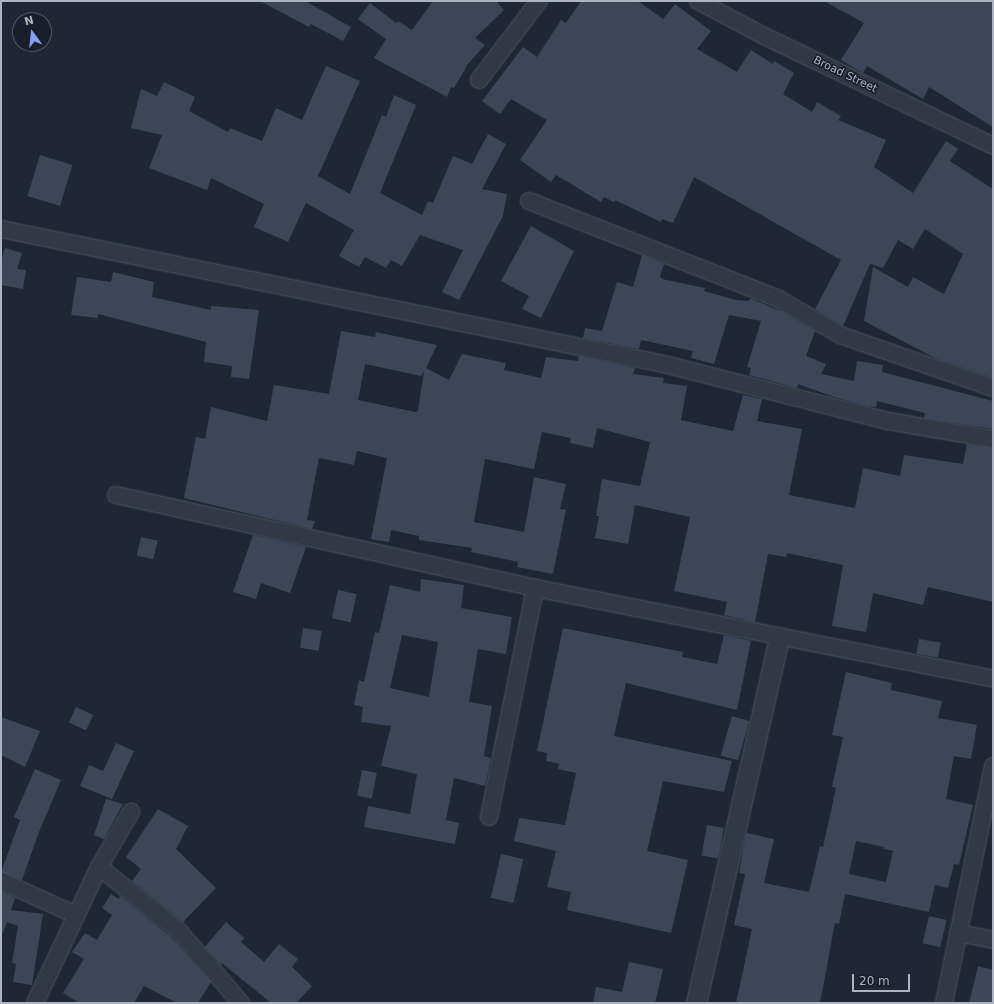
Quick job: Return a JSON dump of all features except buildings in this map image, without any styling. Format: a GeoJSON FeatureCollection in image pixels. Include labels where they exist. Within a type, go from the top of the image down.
{"type":"FeatureCollection","features":[{"type":"Feature","properties":{"kind":"street"},"geometry":{"type":"LineString","coordinates":[[479,80],[538,1]]}},
{"type":"Feature","properties":{"kind":"street","name":"Broad Street"},"geometry":{"type":"LineString","coordinates":[[698,1],[766,37],[993,146]]}},
{"type":"Feature","properties":{"kind":"street"},"geometry":{"type":"LineString","coordinates":[[529,201],[777,298],[840,335],[993,388]]}},
{"type":"Feature","properties":{"kind":"street"},"geometry":{"type":"LineString","coordinates":[[1,229],[664,364],[888,421],[993,439]]}},
{"type":"Feature","properties":{"kind":"street"},"geometry":{"type":"LineString","coordinates":[[116,495],[536,588],[993,679]]}},
{"type":"Feature","properties":{"kind":"street"},"geometry":{"type":"LineString","coordinates":[[489,817],[536,588]]}},
{"type":"Feature","properties":{"kind":"street"},"geometry":{"type":"LineString","coordinates":[[696,1003],[779,637]]}},
{"type":"Feature","properties":{"kind":"street"},"geometry":{"type":"LineString","coordinates":[[944,1003],[993,766]]}},
{"type":"Feature","properties":{"kind":"street"},"geometry":{"type":"LineString","coordinates":[[35,1003],[99,867],[131,812]]}},
{"type":"Feature","properties":{"kind":"street"},"geometry":{"type":"LineString","coordinates":[[99,867],[178,930],[241,1003]]}},
{"type":"Feature","properties":{"kind":"street"},"geometry":{"type":"LineString","coordinates":[[1,881],[76,915]]}},
{"type":"Feature","properties":{"kind":"street"},"geometry":{"type":"LineString","coordinates":[[958,933],[993,940]]}}]}
